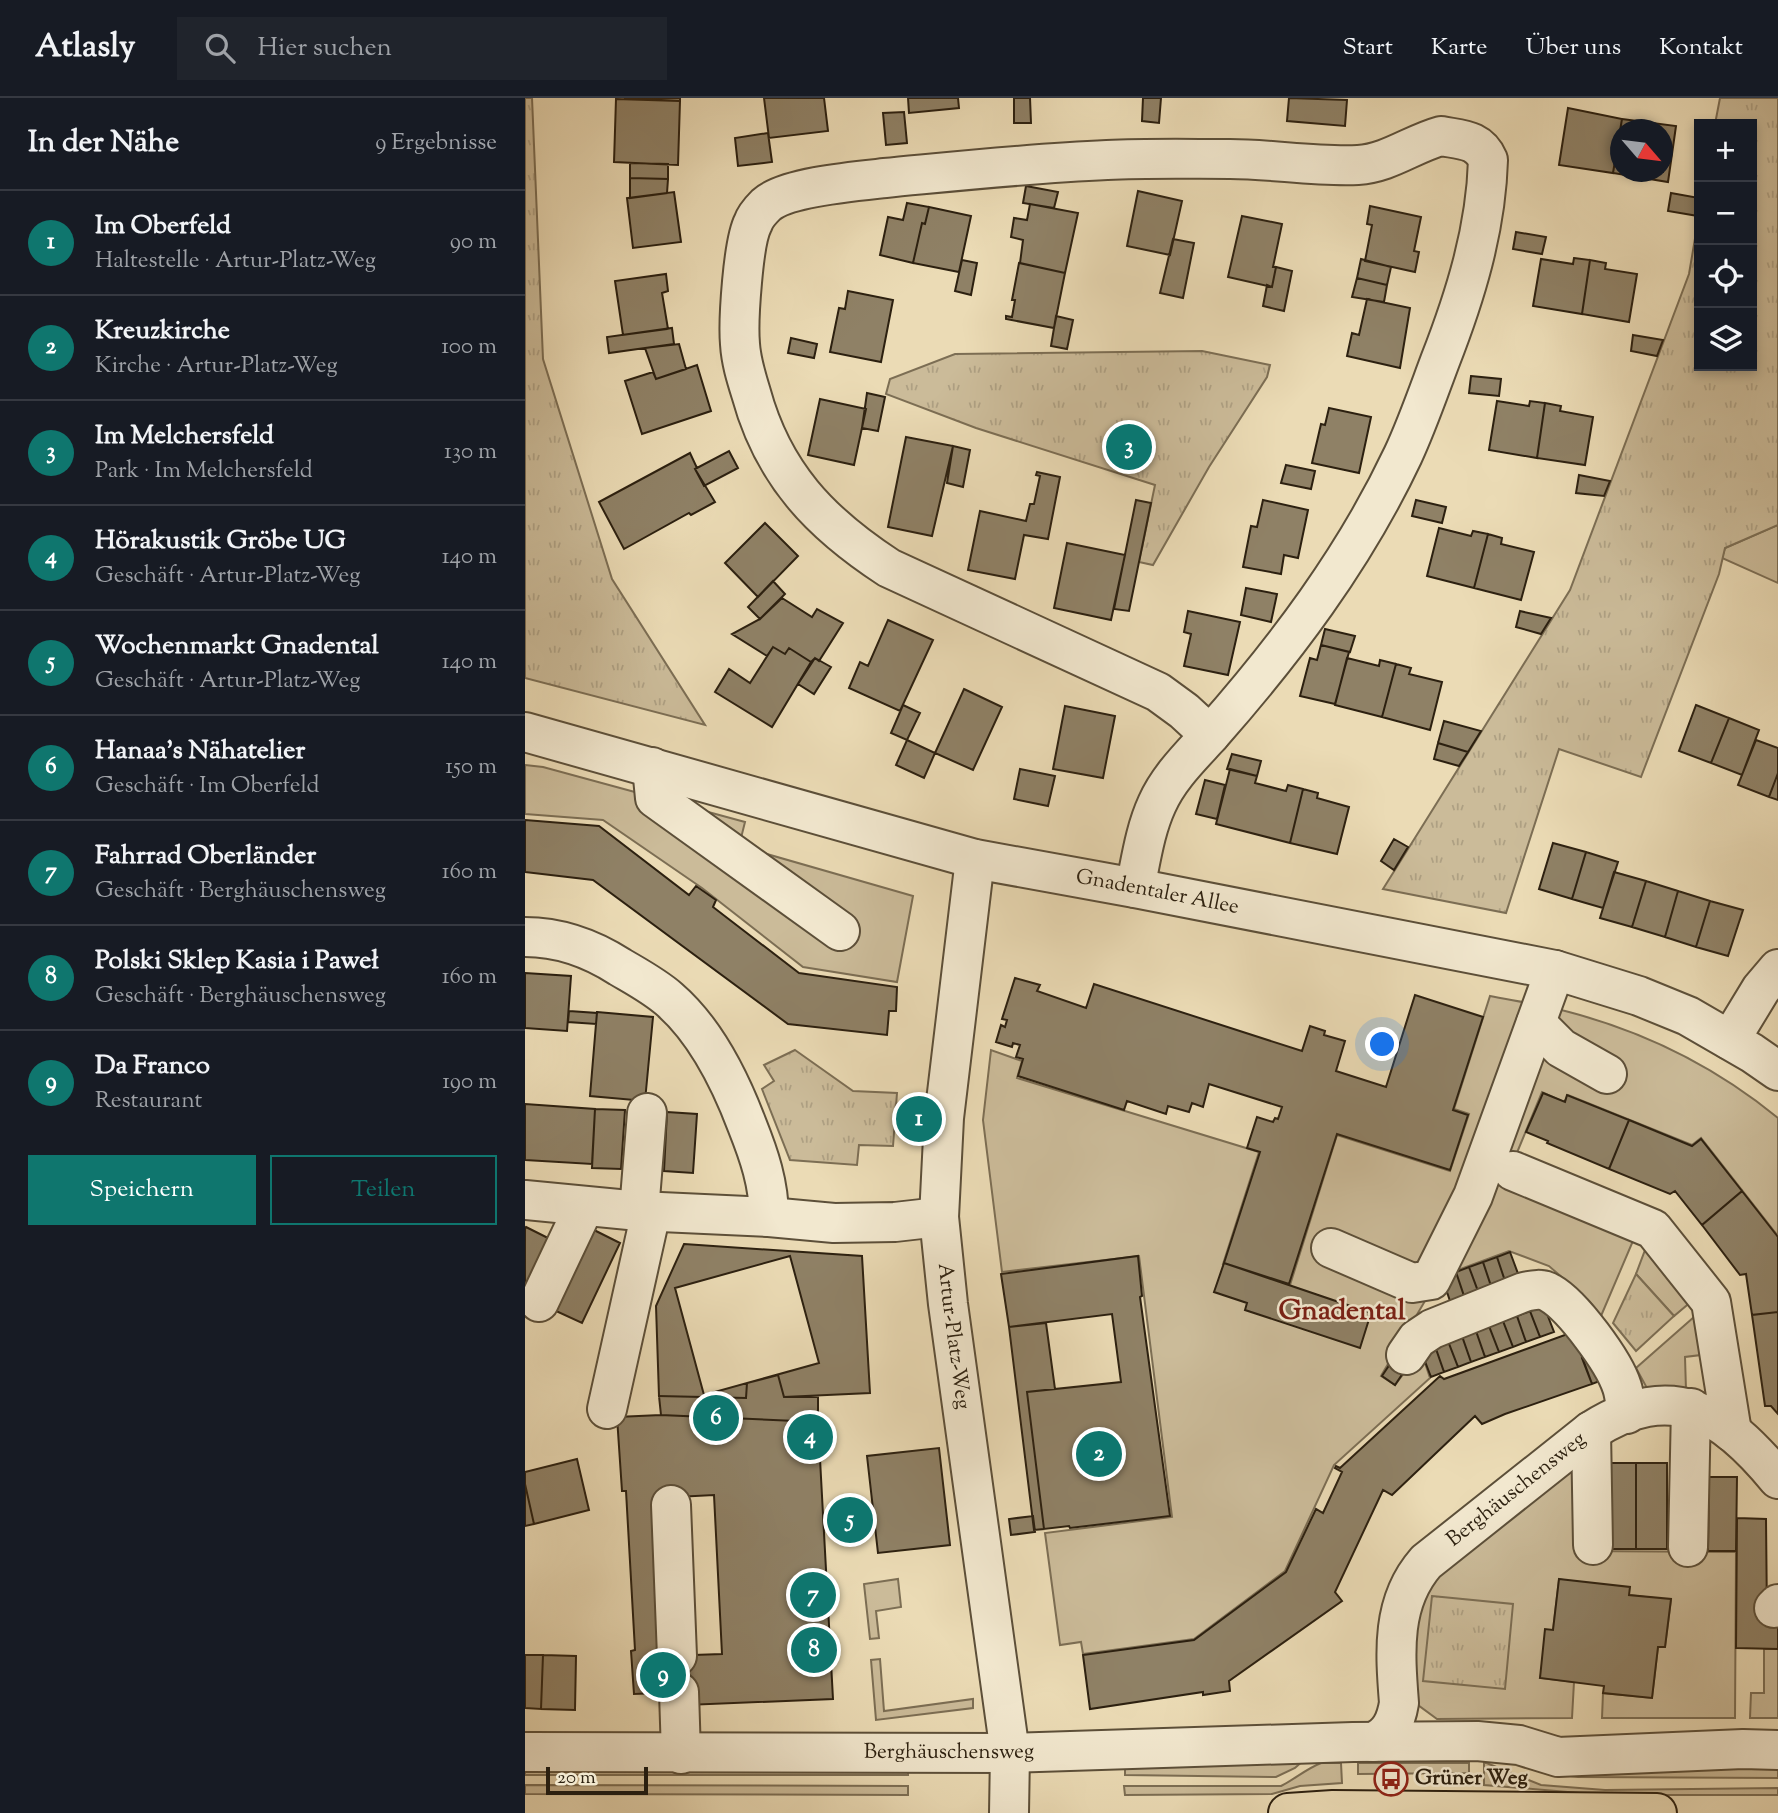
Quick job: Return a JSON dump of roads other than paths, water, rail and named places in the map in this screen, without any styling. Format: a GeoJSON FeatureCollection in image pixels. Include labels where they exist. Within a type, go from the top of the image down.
{"type":"FeatureCollection","features":[{"type":"Feature","properties":{"kind":"main road"},"geometry":{"type":"LineString","coordinates":[[1288,1813],[1364,1810],[1657,1813]]}},
{"type":"Feature","properties":{"kind":"street"},"geometry":{"type":"LineString","coordinates":[[1135,888],[1148,827],[1157,803],[1171,780],[1210,735],[1273,662],[1305,619],[1336,572],[1402,456],[1458,316],[1474,260],[1488,174],[1488,160],[1483,149],[1469,141],[1441,136],[1421,141],[1378,163],[1356,165],[1235,159],[1109,160],[980,168],[852,182],[790,193],[767,204],[752,223],[746,245],[739,330],[741,357],[757,414],[773,452],[796,489],[823,519],[853,545],[889,568],[1158,692],[1210,735]]}},
{"type":"Feature","properties":{"kind":"street","name":"Gnadentaler Allee"},"geometry":{"type":"LineString","coordinates":[[525,732],[975,859],[1555,970],[1639,996],[1688,1016],[1778,1071]]}},
{"type":"Feature","properties":{"kind":"street"},"geometry":{"type":"LineString","coordinates":[[652,767],[655,798],[840,931]]}},
{"type":"Feature","properties":{"kind":"street","name":"Artur-Platz-Weg"},"geometry":{"type":"LineString","coordinates":[[975,859],[944,1118],[939,1217],[948,1304],[1010,1754],[1009,1813]]}},
{"type":"Feature","properties":{"kind":"street"},"geometry":{"type":"LineString","coordinates":[[525,937],[560,941],[596,953],[645,981],[680,1009],[717,1061],[744,1117],[764,1174],[769,1217]]}},
{"type":"Feature","properties":{"kind":"street"},"geometry":{"type":"LineString","coordinates":[[1730,1040],[1761,989],[1778,969]]}},
{"type":"Feature","properties":{"kind":"street"},"geometry":{"type":"LineString","coordinates":[[1331,1248],[1412,1283],[1431,1280],[1473,1196],[1555,970]]}},
{"type":"Feature","properties":{"kind":"street"},"geometry":{"type":"LineString","coordinates":[[1536,1023],[1561,1048],[1607,1074]]}},
{"type":"Feature","properties":{"kind":"street"},"geometry":{"type":"LineString","coordinates":[[607,1409],[645,1211],[647,1113]]}},
{"type":"Feature","properties":{"kind":"street"},"geometry":{"type":"LineString","coordinates":[[1513,1171],[1653,1229],[1711,1302],[1732,1432]]}},
{"type":"Feature","properties":{"kind":"street"},"geometry":{"type":"LineString","coordinates":[[525,1200],[584,1207],[834,1223],[895,1222],[939,1217]]}},
{"type":"Feature","properties":{"kind":"street"},"geometry":{"type":"LineString","coordinates":[[539,1302],[584,1207]]}},
{"type":"Feature","properties":{"kind":"street"},"geometry":{"type":"LineString","coordinates":[[1406,1354],[1417,1339],[1432,1329],[1524,1292],[1550,1292],[1586,1329],[1606,1357],[1623,1389],[1627,1414]]}},
{"type":"Feature","properties":{"kind":"street","name":"Berghäuschensweg"},"geometry":{"type":"LineString","coordinates":[[1373,1742],[1389,1731],[1397,1714],[1399,1703],[1396,1629],[1403,1598],[1412,1579],[1426,1562],[1591,1431],[1652,1406],[1691,1408],[1732,1432],[1778,1479]]}},
{"type":"Feature","properties":{"kind":"street"},"geometry":{"type":"LineString","coordinates":[[1688,1547],[1691,1408]]}},
{"type":"Feature","properties":{"kind":"street"},"geometry":{"type":"LineString","coordinates":[[1591,1431],[1593,1545]]}},
{"type":"Feature","properties":{"kind":"street"},"geometry":{"type":"LineString","coordinates":[[671,1506],[681,1754]]}},
{"type":"Feature","properties":{"kind":"street","name":"Berghäuschensweg"},"geometry":{"type":"LineString","coordinates":[[525,1752],[1010,1754],[1477,1741],[1519,1745],[1558,1757],[1778,1750]]}},
{"type":"Feature","properties":{"kind":"place","name":"Im Melchersfeld"},"geometry":{"type":"Point","coordinates":[1129,447]}},
{"type":"Feature","properties":{"kind":"place","name":"Im Oberfeld"},"geometry":{"type":"Point","coordinates":[919,1119]}},
{"type":"Feature","properties":{"kind":"place","name":"Hanaa's Nähatelier"},"geometry":{"type":"Point","coordinates":[716,1418]}},
{"type":"Feature","properties":{"kind":"place","name":"Hörakustik Gröbe UG"},"geometry":{"type":"Point","coordinates":[810,1437]}},
{"type":"Feature","properties":{"kind":"place","name":"Kreuzkirche"},"geometry":{"type":"Point","coordinates":[1099,1454]}},
{"type":"Feature","properties":{"kind":"place","name":"Wochenmarkt Gnadental"},"geometry":{"type":"Point","coordinates":[850,1520]}},
{"type":"Feature","properties":{"kind":"place","name":"Fahrrad Oberländer"},"geometry":{"type":"Point","coordinates":[813,1595]}},
{"type":"Feature","properties":{"kind":"place","name":"Polski Sklep Kasia i Paweł"},"geometry":{"type":"Point","coordinates":[814,1650]}},
{"type":"Feature","properties":{"kind":"place","name":"Da Franco"},"geometry":{"type":"Point","coordinates":[663,1675]}},
{"type":"Feature","properties":{"kind":"place","name":"Grüner Weg"},"geometry":{"type":"Point","coordinates":[1391,1779]}},
{"type":"Feature","properties":{"kind":"district","name":"Gnadental"},"geometry":{"type":"Point","coordinates":[1342,1312]}}]}
